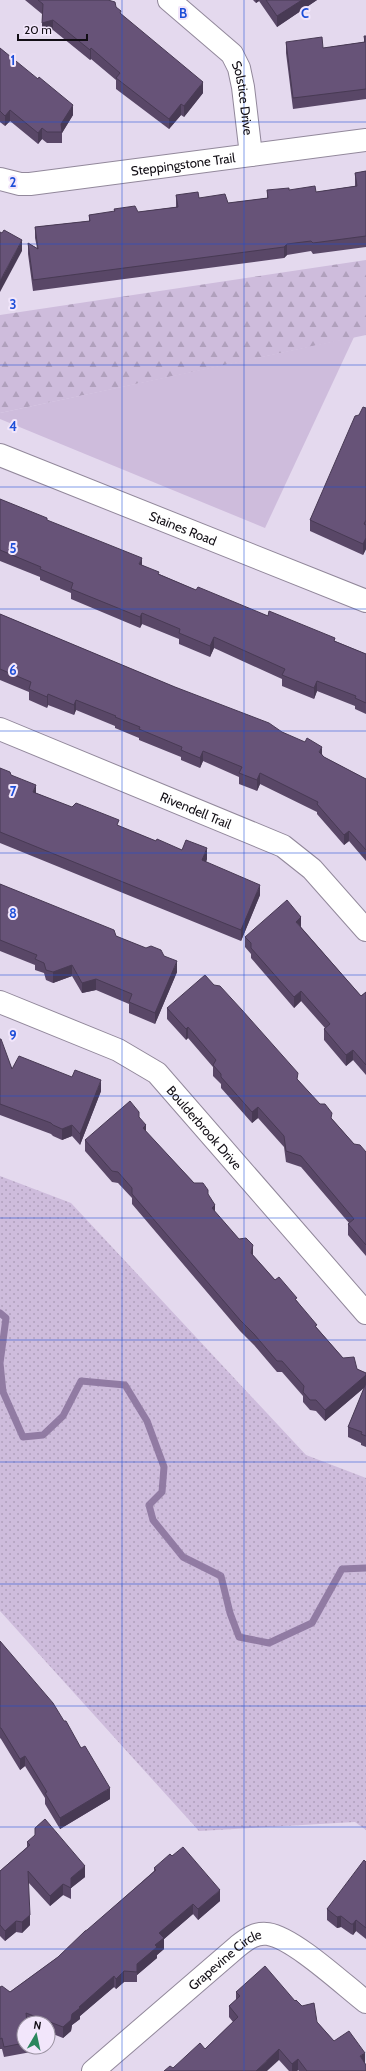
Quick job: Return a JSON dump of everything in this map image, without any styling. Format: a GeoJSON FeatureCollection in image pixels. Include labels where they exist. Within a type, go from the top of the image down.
{"type":"FeatureCollection","features":[{"type":"Feature","properties":{"kind":"street","name":"Solstice Drive"},"geometry":{"type":"LineString","coordinates":[[169,0],[232,54],[239,68],[242,81],[251,155]]}},
{"type":"Feature","properties":{"kind":"street","name":"Steppingstone Trail"},"geometry":{"type":"LineString","coordinates":[[0,179],[20,184],[30,184],[366,140]]}},
{"type":"Feature","properties":{"kind":"street","name":"Staines Road"},"geometry":{"type":"LineString","coordinates":[[0,455],[366,601]]}},
{"type":"Feature","properties":{"kind":"street","name":"Rivendell Trail"},"geometry":{"type":"LineString","coordinates":[[0,729],[283,846],[312,869],[366,930]]}},
{"type":"Feature","properties":{"kind":"street","name":"Boulderbrook Drive"},"geometry":{"type":"LineString","coordinates":[[0,1002],[118,1050],[157,1073],[366,1313]]}},
{"type":"Feature","properties":{"kind":"street","name":"Grapevine Circle"},"geometry":{"type":"LineString","coordinates":[[93,2071],[238,1946],[253,1936],[267,1934],[290,1942],[366,2002]]}},
{"type":"Feature","properties":{"kind":"green space"},"geometry":{"type":"Polygon","coordinates":[[[366,260],[366,335],[0,413],[0,315],[366,260]]]}},
{"type":"Feature","properties":{"kind":"green space"},"geometry":{"type":"Polygon","coordinates":[[[354,337],[265,528],[0,419],[0,413],[354,337]]]}},
{"type":"Feature","properties":{"kind":"green space"},"geometry":{"type":"Polygon","coordinates":[[[0,1176],[71,1203],[306,1455],[366,1478],[366,1830],[355,1822],[199,1831],[0,1611],[0,1176]]]}},
{"type":"Feature","properties":{"kind":"building"},"geometry":{"type":"Polygon","coordinates":[[[38,0],[108,0],[115,2],[116,7],[121,11],[120,13],[203,82],[184,106],[181,104],[169,119],[116,78],[120,73],[91,48],[90,50],[53,20],[42,23],[43,4],[38,0]]]}},
{"type":"Feature","properties":{"kind":"building"},"geometry":{"type":"Polygon","coordinates":[[[266,0],[302,0],[277,16],[266,0]]]}},
{"type":"Feature","properties":{"kind":"building"},"geometry":{"type":"Polygon","coordinates":[[[364,36],[366,36],[366,89],[293,98],[286,42],[322,37],[323,48],[365,42],[364,36]]]}},
{"type":"Feature","properties":{"kind":"building"},"geometry":{"type":"Polygon","coordinates":[[[0,48],[73,105],[61,124],[62,132],[47,132],[42,128],[38,133],[10,110],[5,116],[0,111],[0,48]]]}},
{"type":"Feature","properties":{"kind":"building"},"geometry":{"type":"Polygon","coordinates":[[[366,171],[366,236],[313,243],[311,241],[287,244],[284,247],[33,280],[28,243],[38,249],[35,227],[90,221],[89,215],[135,206],[138,212],[178,207],[176,195],[198,192],[199,198],[225,194],[228,203],[268,198],[267,190],[289,188],[289,190],[315,186],[316,192],[357,186],[355,173],[366,171]]]}},
{"type":"Feature","properties":{"kind":"building"},"geometry":{"type":"Polygon","coordinates":[[[4,230],[22,240],[0,281],[0,232],[2,233],[4,230]]]}},
{"type":"Feature","properties":{"kind":"building"},"geometry":{"type":"Polygon","coordinates":[[[363,407],[366,408],[366,520],[364,524],[366,525],[366,538],[363,544],[310,520],[355,416],[359,415],[363,407]]]}},
{"type":"Feature","properties":{"kind":"building"},"geometry":{"type":"Polygon","coordinates":[[[0,499],[47,518],[47,520],[142,558],[139,564],[159,572],[158,574],[196,590],[198,587],[268,616],[269,611],[335,638],[334,641],[366,654],[366,703],[355,698],[356,696],[317,681],[314,688],[282,675],[285,669],[214,637],[210,646],[179,633],[180,629],[142,613],[140,617],[71,589],[73,583],[40,569],[41,567],[0,550],[0,499]]]}},
{"type":"Feature","properties":{"kind":"building"},"geometry":{"type":"Polygon","coordinates":[[[0,614],[175,687],[269,723],[282,732],[305,742],[307,738],[322,747],[319,752],[324,757],[366,779],[366,850],[349,831],[344,835],[317,804],[318,802],[260,773],[257,780],[239,773],[242,767],[203,751],[200,758],[181,750],[182,747],[139,729],[140,727],[76,700],[74,705],[48,694],[47,697],[29,689],[31,682],[0,669],[0,614]]]}},
{"type":"Feature","properties":{"kind":"building"},"geometry":{"type":"Polygon","coordinates":[[[0,768],[10,772],[11,775],[36,785],[33,792],[72,807],[76,803],[119,820],[117,825],[156,841],[157,839],[182,850],[186,840],[207,848],[202,860],[260,885],[241,930],[0,832],[0,768]]]}},
{"type":"Feature","properties":{"kind":"building"},"geometry":{"type":"Polygon","coordinates":[[[0,884],[114,930],[116,936],[146,948],[151,946],[161,950],[164,956],[177,961],[155,1013],[129,1002],[132,994],[96,979],[82,983],[72,965],[53,972],[46,970],[44,963],[35,959],[37,955],[0,940],[0,884]]]}},
{"type":"Feature","properties":{"kind":"building"},"geometry":{"type":"Polygon","coordinates":[[[287,900],[301,917],[296,922],[361,996],[366,992],[366,1065],[353,1050],[346,1055],[324,1029],[330,1024],[301,991],[294,997],[251,948],[251,943],[245,937],[287,900]]]}},
{"type":"Feature","properties":{"kind":"building"},"geometry":{"type":"Polygon","coordinates":[[[205,975],[214,985],[220,986],[242,1010],[298,1073],[297,1079],[320,1104],[325,1104],[332,1113],[331,1118],[354,1144],[360,1145],[366,1152],[366,1245],[348,1224],[354,1219],[301,1156],[286,1151],[284,1136],[258,1107],[252,1112],[221,1077],[221,1074],[213,1065],[216,1060],[188,1027],[186,1029],[167,1008],[205,975]]]}},
{"type":"Feature","properties":{"kind":"building"},"geometry":{"type":"Polygon","coordinates":[[[0,1039],[12,1069],[19,1056],[72,1077],[75,1070],[101,1080],[80,1134],[72,1125],[62,1129],[51,1123],[0,1104],[0,1039]]]}},
{"type":"Feature","properties":{"kind":"building"},"geometry":{"type":"Polygon","coordinates":[[[130,1101],[139,1112],[139,1117],[146,1125],[143,1128],[194,1183],[203,1183],[215,1205],[212,1208],[239,1239],[246,1238],[253,1245],[251,1253],[275,1280],[279,1277],[317,1325],[315,1326],[343,1358],[354,1357],[357,1369],[366,1373],[366,1375],[325,1410],[316,1400],[310,1400],[303,1392],[304,1386],[282,1361],[277,1361],[240,1320],[132,1194],[132,1188],[118,1172],[112,1171],[85,1140],[130,1101]]]}},
{"type":"Feature","properties":{"kind":"building"},"geometry":{"type":"Polygon","coordinates":[[[366,1383],[366,1436],[361,1434],[362,1432],[348,1427],[366,1383]]]}},
{"type":"Feature","properties":{"kind":"building"},"geometry":{"type":"Polygon","coordinates":[[[0,1641],[53,1703],[64,1721],[66,1721],[81,1748],[85,1746],[110,1788],[60,1818],[45,1793],[47,1792],[25,1756],[20,1759],[0,1728],[0,1641]]]}},
{"type":"Feature","properties":{"kind":"building"},"geometry":{"type":"Polygon","coordinates":[[[45,1819],[85,1866],[71,1878],[71,1888],[63,1884],[50,1896],[28,1871],[30,1915],[22,1922],[16,1921],[5,1931],[0,1925],[0,1871],[30,1845],[27,1842],[35,1835],[35,1828],[45,1819]]]}},
{"type":"Feature","properties":{"kind":"building"},"geometry":{"type":"Polygon","coordinates":[[[183,1847],[220,1890],[198,1909],[193,1904],[159,1933],[164,1938],[155,1945],[157,1947],[137,1964],[137,1972],[124,1971],[116,1979],[114,1976],[72,2014],[71,2020],[63,2027],[56,2024],[56,2015],[31,2015],[26,2013],[26,2015],[16,2015],[16,2045],[4,2047],[2,2038],[0,2039],[0,1987],[2,1986],[10,1992],[58,1957],[85,1931],[156,1870],[154,1868],[170,1854],[172,1856],[183,1847]]]}},
{"type":"Feature","properties":{"kind":"building"},"geometry":{"type":"Polygon","coordinates":[[[364,1860],[366,1862],[366,1928],[356,1920],[353,1924],[351,1924],[341,1916],[337,1917],[327,1909],[364,1860]]]}},
{"type":"Feature","properties":{"kind":"building"},"geometry":{"type":"Polygon","coordinates":[[[265,1966],[295,2001],[296,2000],[302,2006],[314,2003],[317,2022],[334,2041],[349,2031],[365,2053],[360,2056],[366,2065],[366,2071],[307,2071],[298,2059],[292,2064],[279,2049],[256,2071],[164,2071],[170,2066],[173,2068],[200,2043],[205,2049],[238,2017],[229,2006],[240,1996],[236,1992],[265,1966]]]}},
{"type":"Feature","properties":{"kind":"waterway"},"geometry":{"type":"LineString","coordinates":[[0,1313],[6,1318],[0,1363],[3,1392],[23,1437],[43,1435],[63,1416],[81,1381],[125,1385],[147,1421],[164,1467],[162,1492],[149,1505],[153,1520],[183,1557],[221,1576],[230,1613],[239,1637],[269,1643],[312,1623],[342,1569],[366,1568]]}}]}
